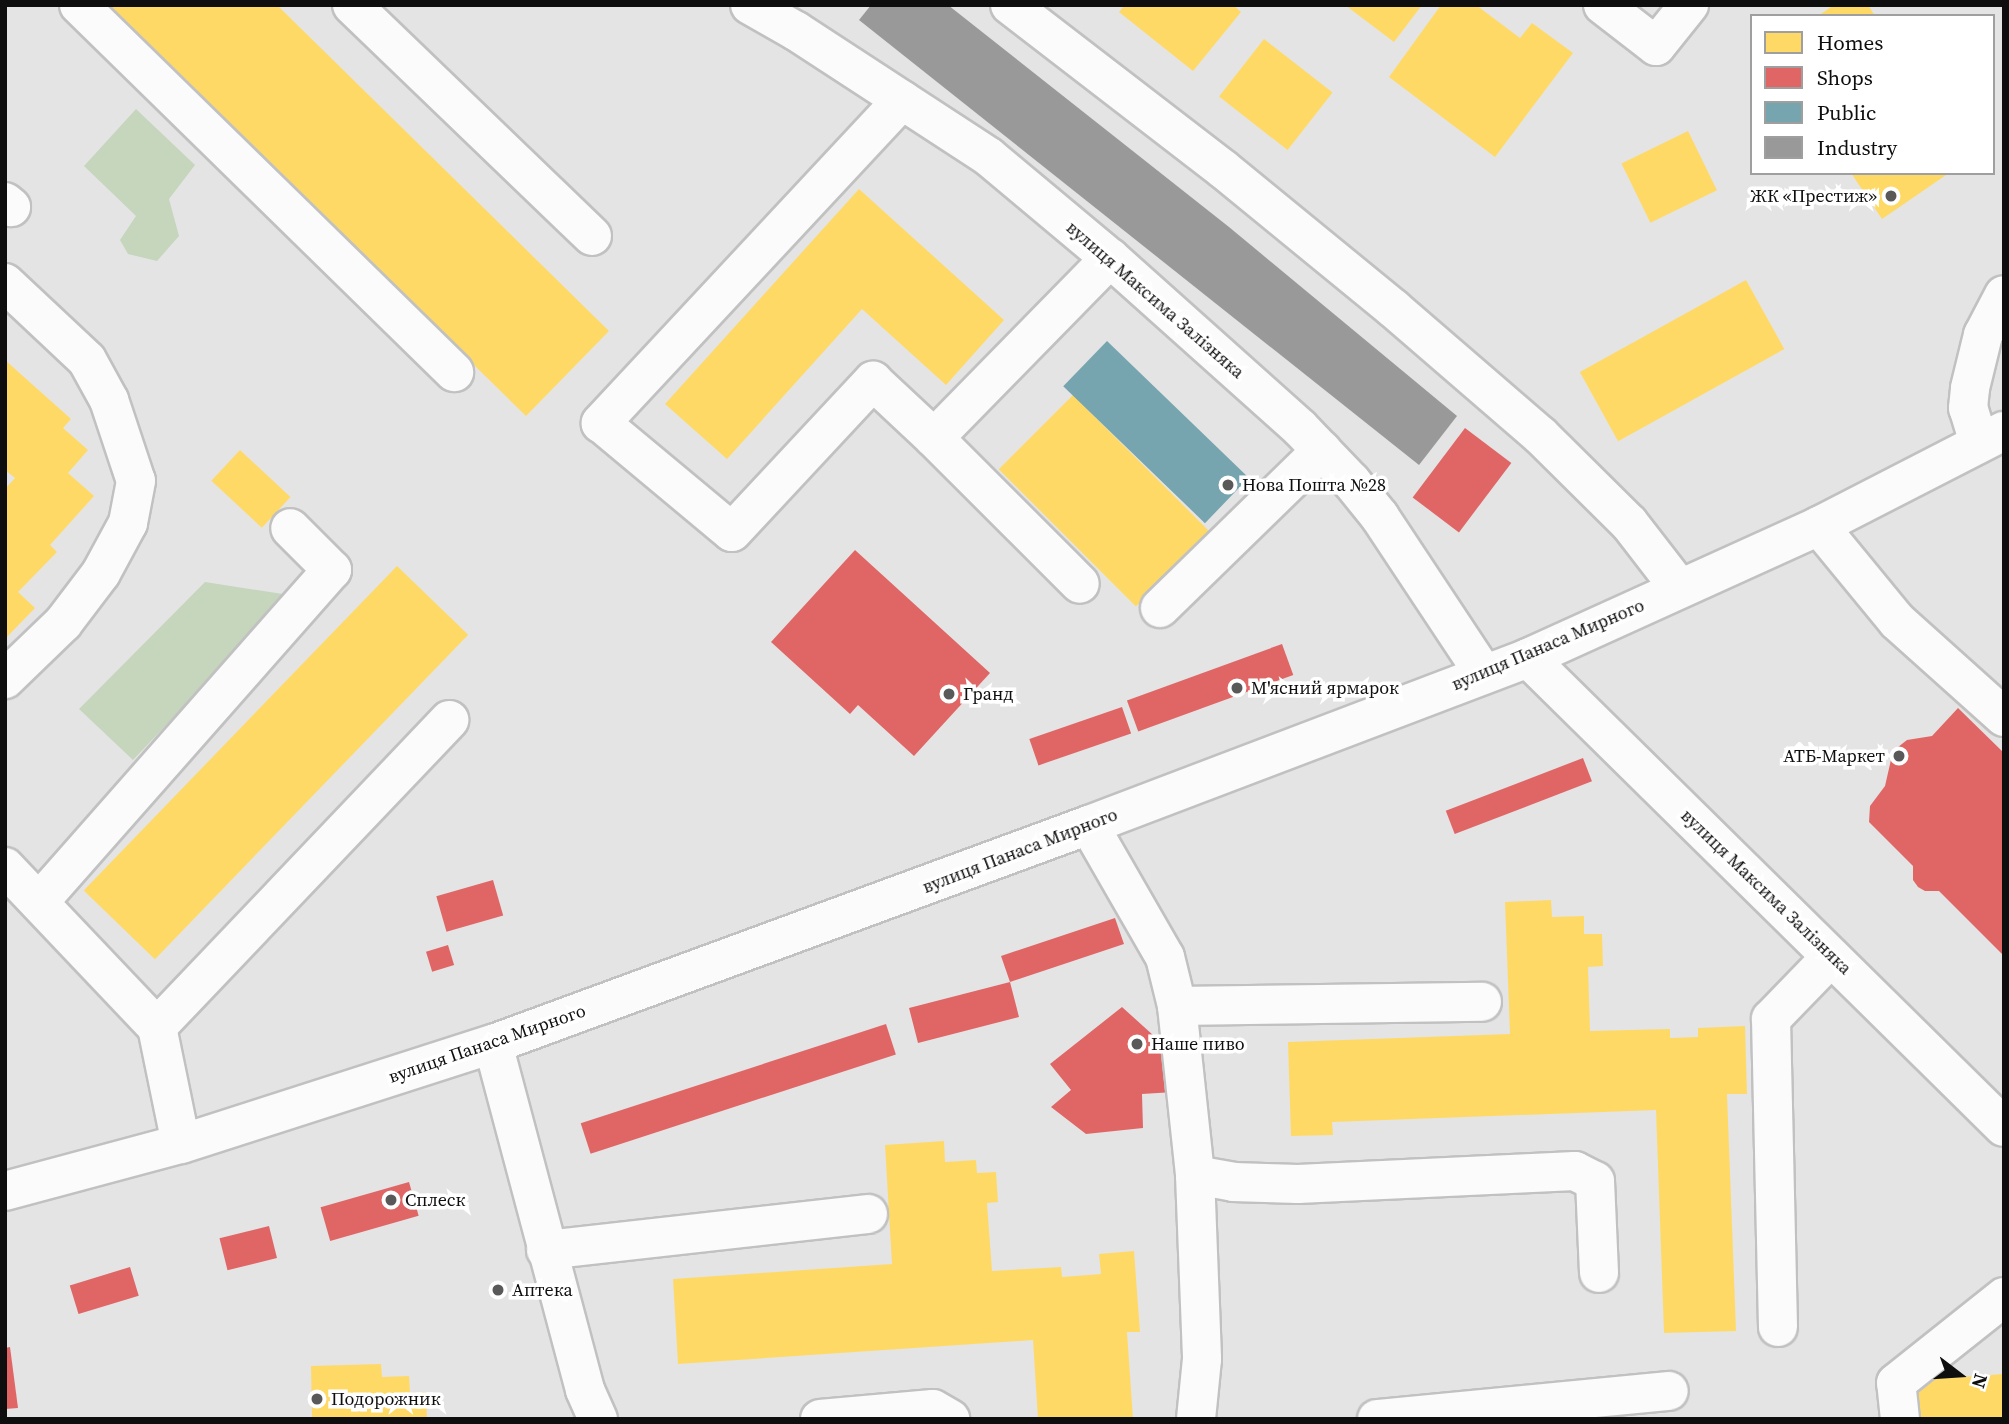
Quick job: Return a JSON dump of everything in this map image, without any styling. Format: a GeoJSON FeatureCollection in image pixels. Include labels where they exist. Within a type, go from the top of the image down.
{"type":"FeatureCollection","features":[{"type":"Feature","properties":{"kind":"street"},"geometry":{"type":"LineString","coordinates":[[79,5],[454,372]]}},
{"type":"Feature","properties":{"kind":"street"},"geometry":{"type":"LineString","coordinates":[[352,5],[592,236]]}},
{"type":"Feature","properties":{"kind":"street","name":"вулиця Максима Залізняка"},"geometry":{"type":"LineString","coordinates":[[750,5],[796,31],[989,157],[1110,258],[1322,450],[1380,517],[1485,674]]}},
{"type":"Feature","properties":{"kind":"street"},"geometry":{"type":"LineString","coordinates":[[1010,5],[1233,178],[1394,309],[1540,435],[1629,523],[1680,589]]}},
{"type":"Feature","properties":{"kind":"street"},"geometry":{"type":"LineString","coordinates":[[1603,5],[1656,46],[1689,5]]}},
{"type":"Feature","properties":{"kind":"street"},"geometry":{"type":"LineString","coordinates":[[902,100],[601,423],[732,532],[873,381],[1080,584]]}},
{"type":"Feature","properties":{"kind":"street"},"geometry":{"type":"LineString","coordinates":[[934,438],[1110,258]]}},
{"type":"Feature","properties":{"kind":"street"},"geometry":{"type":"LineString","coordinates":[[5,283],[87,360],[109,400],[136,481],[128,523],[101,573],[63,623],[5,679]]}},
{"type":"Feature","properties":{"kind":"street"},"geometry":{"type":"LineString","coordinates":[[1991,437],[1968,408],[1983,335],[2004,295]]}},
{"type":"Feature","properties":{"kind":"street","name":"вулиця Панаса Мирного"},"geometry":{"type":"LineString","coordinates":[[5,1191],[181,1144],[493,1044],[1089,825],[1528,658],[1819,526],[1991,437]]}},
{"type":"Feature","properties":{"kind":"street"},"geometry":{"type":"LineString","coordinates":[[1160,608],[1322,450]]}},
{"type":"Feature","properties":{"kind":"street"},"geometry":{"type":"LineString","coordinates":[[1819,526],[1897,621],[2004,716]]}},
{"type":"Feature","properties":{"kind":"street"},"geometry":{"type":"LineString","coordinates":[[38,902],[332,570],[290,527]]}},
{"type":"Feature","properties":{"kind":"street","name":"вулиця Максима Залізняка"},"geometry":{"type":"LineString","coordinates":[[1528,658],[2004,1127]]}},
{"type":"Feature","properties":{"kind":"street"},"geometry":{"type":"LineString","coordinates":[[157,1027],[449,720]]}},
{"type":"Feature","properties":{"kind":"street"},"geometry":{"type":"LineString","coordinates":[[1089,825],[1165,957],[1177,1006],[1195,1175],[1202,1359],[1196,1419]]}},
{"type":"Feature","properties":{"kind":"street"},"geometry":{"type":"LineString","coordinates":[[5,867],[157,1027],[181,1144]]}},
{"type":"Feature","properties":{"kind":"street"},"geometry":{"type":"LineString","coordinates":[[1778,1327],[1771,1019],[1831,957]]}},
{"type":"Feature","properties":{"kind":"street"},"geometry":{"type":"LineString","coordinates":[[1177,1006],[1482,1002]]}},
{"type":"Feature","properties":{"kind":"street"},"geometry":{"type":"LineString","coordinates":[[493,1044],[585,1390],[598,1419]]}},
{"type":"Feature","properties":{"kind":"street"},"geometry":{"type":"LineString","coordinates":[[1195,1175],[1233,1182],[1298,1184],[1575,1171],[1595,1181],[1600,1273]]}},
{"type":"Feature","properties":{"kind":"street"},"geometry":{"type":"LineString","coordinates":[[546,1250],[868,1214]]}},
{"type":"Feature","properties":{"kind":"street"},"geometry":{"type":"LineString","coordinates":[[1900,1419],[1896,1383],[2004,1297]]}},
{"type":"Feature","properties":{"kind":"street"},"geometry":{"type":"LineString","coordinates":[[1377,1419],[1669,1391]]}},
{"type":"Feature","properties":{"kind":"street"},"geometry":{"type":"LineString","coordinates":[[820,1419],[933,1409],[950,1419]]}},
{"type":"Feature","properties":{"kind":"green space"},"geometry":{"type":"Polygon","coordinates":[[[136,109],[195,165],[169,199],[179,236],[157,261],[128,254],[120,240],[136,216],[84,166],[136,109]]]}},
{"type":"Feature","properties":{"kind":"green space"},"geometry":{"type":"Polygon","coordinates":[[[205,582],[289,595],[133,760],[79,709],[205,582]]]}},
{"type":"Feature","properties":{"kind":"building: Homes"},"geometry":{"type":"Polygon","coordinates":[[[106,5],[277,5],[609,331],[526,416],[106,5]]]}},
{"type":"Feature","properties":{"kind":"building: Homes"},"geometry":{"type":"Polygon","coordinates":[[[1125,5],[1233,5],[1241,12],[1193,71],[1119,12],[1125,5]]]}},
{"type":"Feature","properties":{"kind":"building: Homes"},"geometry":{"type":"Polygon","coordinates":[[[1345,5],[1422,5],[1394,42],[1345,5]]]}},
{"type":"Feature","properties":{"kind":"building: Homes"},"geometry":{"type":"Polygon","coordinates":[[[1441,5],[1476,5],[1520,38],[1532,23],[1573,53],[1495,157],[1389,77],[1441,5]]]}},
{"type":"Feature","properties":{"kind":"building: Homes"},"geometry":{"type":"Polygon","coordinates":[[[1834,5],[1868,5],[1874,14],[1821,14],[1834,5]]]}},
{"type":"Feature","properties":{"kind":"building: Homes"},"geometry":{"type":"Polygon","coordinates":[[[1264,39],[1333,93],[1288,150],[1219,97],[1264,39]]]}},
{"type":"Feature","properties":{"kind":"building: Homes"},"geometry":{"type":"Polygon","coordinates":[[[1688,131],[1717,190],[1650,223],[1621,163],[1688,131]]]}},
{"type":"Feature","properties":{"kind":"building: Homes","name":"ЖК «Престиж»"},"geometry":{"type":"Polygon","coordinates":[[[1852,175],[1946,175],[1882,219],[1852,175]]]}},
{"type":"Feature","properties":{"kind":"building: Homes"},"geometry":{"type":"Polygon","coordinates":[[[859,189],[1004,320],[946,385],[862,309],[727,459],[665,404],[859,189]]]}},
{"type":"Feature","properties":{"kind":"building: Homes"},"geometry":{"type":"Polygon","coordinates":[[[1746,280],[1784,349],[1618,441],[1580,372],[1746,280]]]}},
{"type":"Feature","properties":{"kind":"building: Homes"},"geometry":{"type":"Polygon","coordinates":[[[5,360],[71,419],[63,428],[88,450],[68,473],[94,496],[50,545],[57,552],[18,592],[35,608],[5,639],[5,489],[15,478],[5,470],[5,360]]]}},
{"type":"Feature","properties":{"kind":"building: Homes"},"geometry":{"type":"Polygon","coordinates":[[[1073,395],[1210,532],[1136,606],[999,469],[1073,395]]]}},
{"type":"Feature","properties":{"kind":"building: Homes"},"geometry":{"type":"Polygon","coordinates":[[[240,450],[290,497],[262,528],[211,481],[240,450]]]}},
{"type":"Feature","properties":{"kind":"building: Homes"},"geometry":{"type":"Polygon","coordinates":[[[397,566],[468,635],[155,959],[84,890],[397,566]]]}},
{"type":"Feature","properties":{"kind":"building: Homes"},"geometry":{"type":"Polygon","coordinates":[[[1551,900],[1552,917],[1584,916],[1584,934],[1602,934],[1603,966],[1588,967],[1590,1031],[1670,1029],[1670,1038],[1698,1037],[1698,1028],[1745,1026],[1747,1094],[1727,1094],[1736,1331],[1664,1333],[1656,1110],[1332,1122],[1333,1135],[1291,1136],[1288,1042],[1510,1034],[1505,902],[1551,900]]]}},
{"type":"Feature","properties":{"kind":"building: Homes"},"geometry":{"type":"Polygon","coordinates":[[[944,1141],[945,1162],[976,1160],[977,1173],[996,1172],[998,1202],[987,1203],[992,1271],[1061,1267],[1062,1277],[1101,1274],[1099,1254],[1134,1251],[1140,1332],[1127,1332],[1133,1419],[1038,1419],[1033,1340],[678,1364],[673,1279],[892,1264],[885,1145],[944,1141]]]}},
{"type":"Feature","properties":{"kind":"building: Homes"},"geometry":{"type":"Polygon","coordinates":[[[381,1364],[382,1377],[409,1376],[410,1393],[426,1392],[427,1419],[312,1419],[311,1366],[381,1364]]]}},
{"type":"Feature","properties":{"kind":"building: Homes"},"geometry":{"type":"Polygon","coordinates":[[[2004,1374],[2004,1419],[1919,1419],[1917,1380],[2004,1374]]]}},
{"type":"Feature","properties":{"kind":"building: Shops"},"geometry":{"type":"Polygon","coordinates":[[[1465,428],[1511,463],[1459,532],[1413,497],[1465,428]]]}},
{"type":"Feature","properties":{"kind":"building: Shops"},"geometry":{"type":"Polygon","coordinates":[[[855,550],[990,673],[914,756],[858,705],[850,714],[771,642],[855,550]]]}},
{"type":"Feature","properties":{"kind":"building: Shops"},"geometry":{"type":"Polygon","coordinates":[[[1282,644],[1293,675],[1138,731],[1127,700],[1282,644]]]}},
{"type":"Feature","properties":{"kind":"building: Shops"},"geometry":{"type":"Polygon","coordinates":[[[1122,707],[1131,733],[1038,765],[1029,739],[1122,707]]]}},
{"type":"Feature","properties":{"kind":"building: Shops"},"geometry":{"type":"Polygon","coordinates":[[[1958,708],[2004,753],[2004,956],[1939,891],[1925,891],[1918,887],[1913,880],[1913,866],[1869,822],[1870,806],[1885,786],[1893,751],[1907,740],[1932,736],[1958,708]]]}},
{"type":"Feature","properties":{"kind":"building: Shops"},"geometry":{"type":"Polygon","coordinates":[[[1583,758],[1592,781],[1455,834],[1446,811],[1583,758]]]}},
{"type":"Feature","properties":{"kind":"building: Shops"},"geometry":{"type":"Polygon","coordinates":[[[493,880],[503,916],[446,932],[436,896],[493,880]]]}},
{"type":"Feature","properties":{"kind":"building: Shops"},"geometry":{"type":"Polygon","coordinates":[[[1115,918],[1124,944],[1010,982],[1001,956],[1115,918]]]}},
{"type":"Feature","properties":{"kind":"building: Shops"},"geometry":{"type":"Polygon","coordinates":[[[448,945],[454,965],[432,972],[426,952],[448,945]]]}},
{"type":"Feature","properties":{"kind":"building: Shops"},"geometry":{"type":"Polygon","coordinates":[[[1010,982],[1019,1017],[918,1043],[909,1008],[1010,982]]]}},
{"type":"Feature","properties":{"kind":"building: Shops"},"geometry":{"type":"Polygon","coordinates":[[[1122,1007],[1164,1045],[1174,1092],[1142,1094],[1143,1128],[1086,1134],[1051,1107],[1071,1090],[1050,1064],[1122,1007]]]}},
{"type":"Feature","properties":{"kind":"building: Shops"},"geometry":{"type":"Polygon","coordinates":[[[886,1024],[896,1054],[591,1154],[581,1123],[886,1024]]]}},
{"type":"Feature","properties":{"kind":"building: Shops"},"geometry":{"type":"Polygon","coordinates":[[[409,1182],[419,1216],[330,1241],[321,1207],[409,1182]]]}},
{"type":"Feature","properties":{"kind":"building: Shops"},"geometry":{"type":"Polygon","coordinates":[[[269,1226],[277,1258],[227,1270],[220,1238],[269,1226]]]}},
{"type":"Feature","properties":{"kind":"building: Shops"},"geometry":{"type":"Polygon","coordinates":[[[130,1267],[139,1296],[79,1314],[70,1285],[130,1267]]]}},
{"type":"Feature","properties":{"kind":"building: Shops"},"geometry":{"type":"Polygon","coordinates":[[[10,1347],[18,1408],[5,1409],[5,1348],[10,1347]]]}},
{"type":"Feature","properties":{"kind":"building: Public"},"geometry":{"type":"Polygon","coordinates":[[[1107,341],[1249,478],[1205,523],[1063,386],[1107,341]]]}},
{"type":"Feature","properties":{"kind":"building: Industry"},"geometry":{"type":"Polygon","coordinates":[[[871,5],[948,5],[1229,227],[1457,416],[1419,465],[859,20],[871,5]]]}},
{"type":"Feature","properties":{"kind":"place","name":"ЖК «Престиж»"},"geometry":{"type":"Point","coordinates":[1891,196]}},
{"type":"Feature","properties":{"kind":"place","name":"Нова Пошта №28"},"geometry":{"type":"Point","coordinates":[1228,485]}},
{"type":"Feature","properties":{"kind":"place","name":"М'ясний ярмарок"},"geometry":{"type":"Point","coordinates":[1237,688]}},
{"type":"Feature","properties":{"kind":"place","name":"Гранд"},"geometry":{"type":"Point","coordinates":[949,694]}},
{"type":"Feature","properties":{"kind":"place","name":"АТБ-Маркет"},"geometry":{"type":"Point","coordinates":[1899,756]}},
{"type":"Feature","properties":{"kind":"place","name":"Наше пиво"},"geometry":{"type":"Point","coordinates":[1137,1044]}},
{"type":"Feature","properties":{"kind":"place","name":"Сплеск"},"geometry":{"type":"Point","coordinates":[391,1200]}},
{"type":"Feature","properties":{"kind":"place","name":"Аптека"},"geometry":{"type":"Point","coordinates":[498,1290]}},
{"type":"Feature","properties":{"kind":"place","name":"Подорожник"},"geometry":{"type":"Point","coordinates":[317,1399]}}]}
